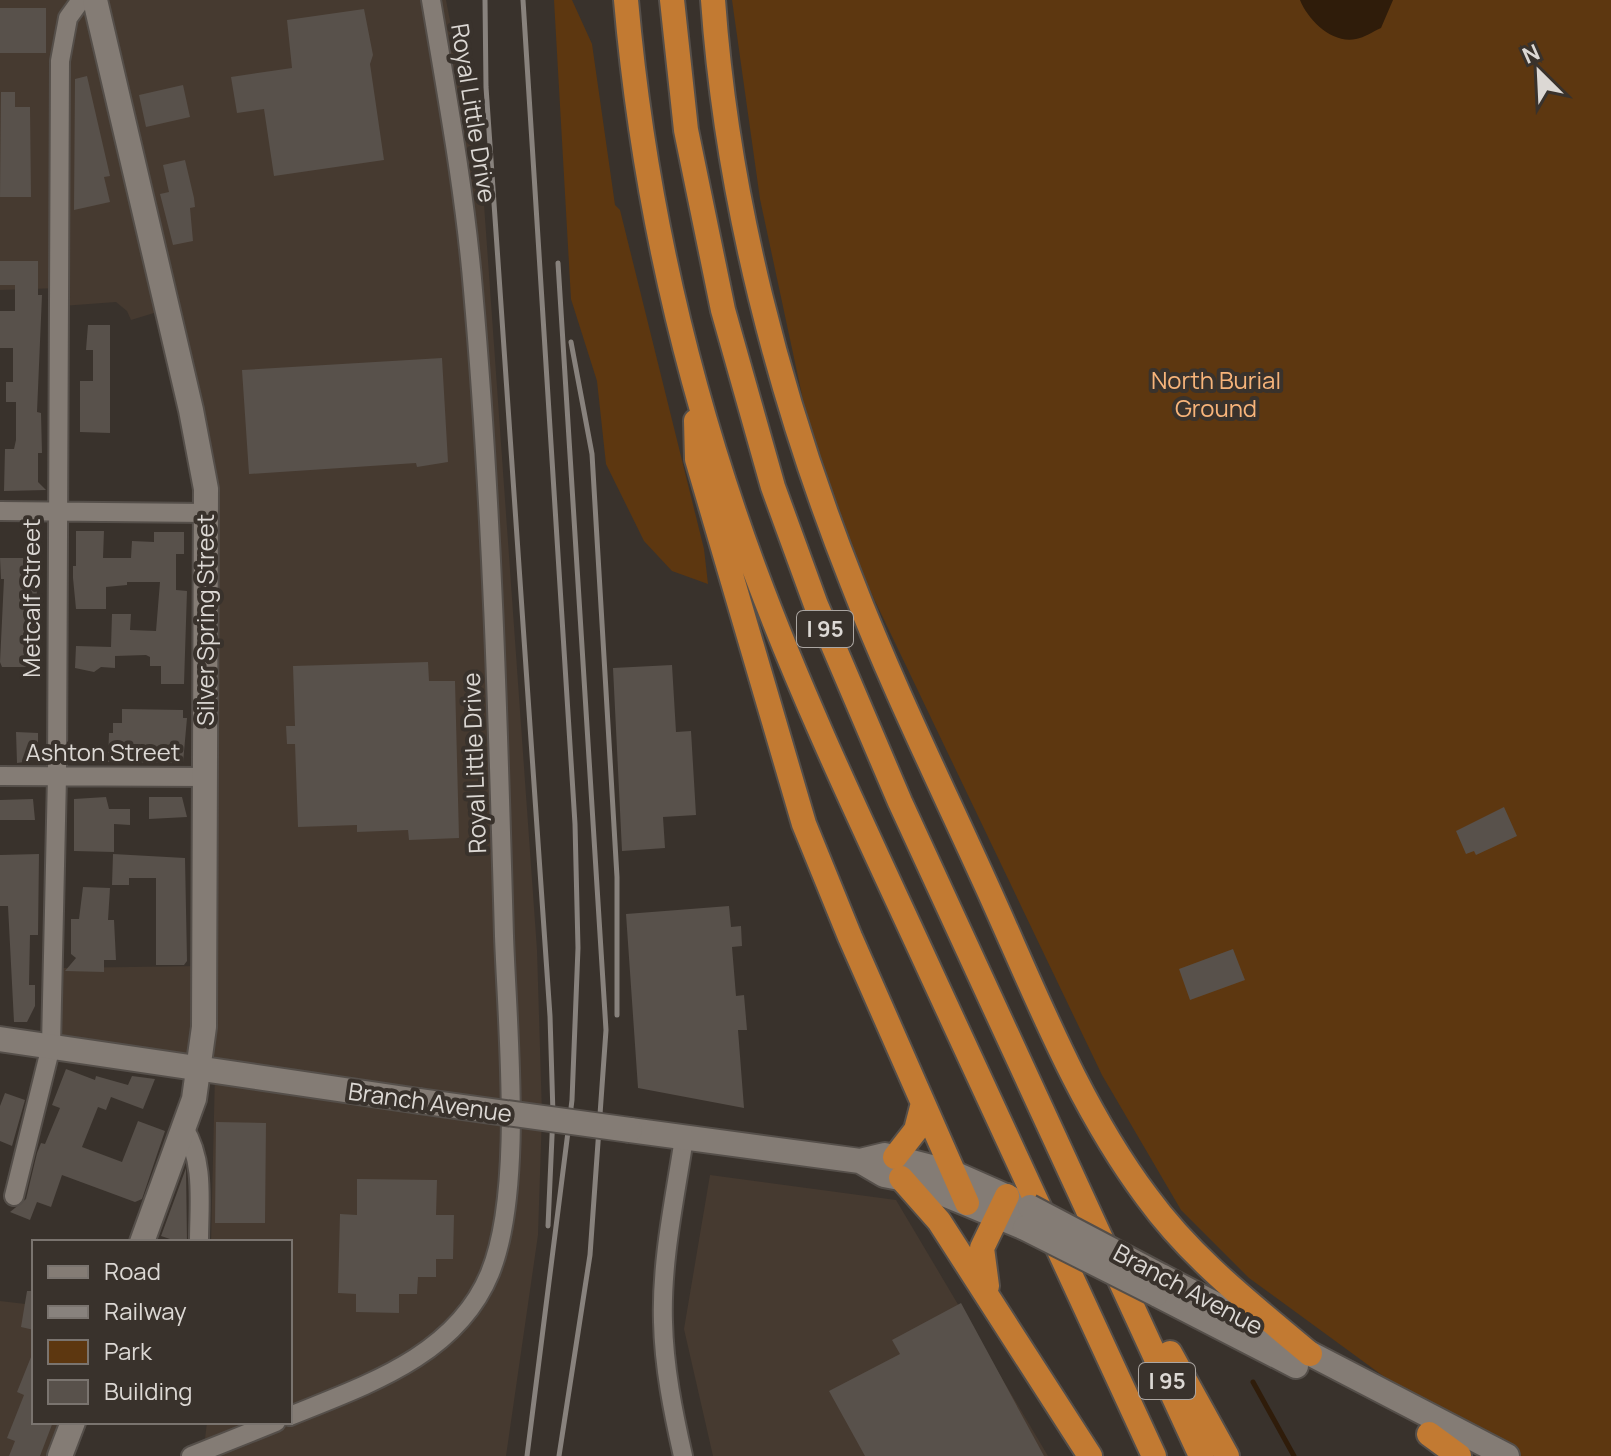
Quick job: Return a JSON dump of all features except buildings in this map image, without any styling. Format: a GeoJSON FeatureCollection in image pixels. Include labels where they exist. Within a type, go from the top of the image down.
{"type":"FeatureCollection","features":[{"type":"Feature","properties":{"kind":"highway","name":"I 95"},"geometry":{"type":"LineString","coordinates":[[626,0],[658,224],[696,387],[750,557],[811,710],[1154,1456]]}},
{"type":"Feature","properties":{"kind":"highway","name":"I 95"},"geometry":{"type":"LineString","coordinates":[[672,0],[686,130],[710,250],[723,310],[773,487],[840,667],[1201,1456]]}},
{"type":"Feature","properties":{"kind":"highway"},"geometry":{"type":"LineString","coordinates":[[713,0],[741,197],[782,375],[832,528],[874,637],[1069,1065],[1114,1149],[1145,1196],[1194,1253],[1310,1354]]}},
{"type":"Feature","properties":{"kind":"highway"},"geometry":{"type":"LineString","coordinates":[[696,387],[697,459],[787,774],[828,885],[967,1203]]}},
{"type":"Feature","properties":{"kind":"highway"},"geometry":{"type":"LineString","coordinates":[[923,1103],[914,1134],[898,1168],[936,1216],[995,1303],[1090,1456]]}},
{"type":"Feature","properties":{"kind":"highway"},"geometry":{"type":"LineString","coordinates":[[995,1303],[984,1276],[981,1252],[1002,1205]]}},
{"type":"Feature","properties":{"kind":"highway"},"geometry":{"type":"LineString","coordinates":[[1092,1220],[1227,1456]]}},
{"type":"Feature","properties":{"kind":"highway"},"geometry":{"type":"LineString","coordinates":[[1429,1434],[1459,1456]]}},
{"type":"Feature","properties":{"kind":"main road","name":"Silver Spring Street"},"geometry":{"type":"LineString","coordinates":[[95,0],[191,410],[208,513],[207,933],[200,1068],[184,1128],[143,1240]]}},
{"type":"Feature","properties":{"kind":"main road","name":"Branch Avenue"},"geometry":{"type":"LineString","coordinates":[[0,1039],[264,1080],[860,1161],[884,1175],[898,1168],[954,1173],[1002,1205],[1158,1285],[1470,1456]]}},
{"type":"Feature","properties":{"kind":"main road","name":"Branch Avenue"},"geometry":{"type":"LineString","coordinates":[[898,1168],[967,1203],[1002,1205]]}},
{"type":"Feature","properties":{"kind":"main road","name":"Branch Avenue"},"geometry":{"type":"LineString","coordinates":[[1158,1285],[1310,1354],[1507,1456]]}},
{"type":"Feature","properties":{"kind":"main road"},"geometry":{"type":"LineString","coordinates":[[60,1456],[72,1424]]}},
{"type":"Feature","properties":{"kind":"street","name":"Metcalf Street"},"geometry":{"type":"LineString","coordinates":[[14,1196],[51,1046],[57,776],[60,61],[68,18],[81,0]]}},
{"type":"Feature","properties":{"kind":"street","name":"Royal Little Drive"},"geometry":{"type":"LineString","coordinates":[[292,1415],[398,1370],[440,1341],[468,1311],[490,1274],[500,1242],[508,1169],[502,833],[488,483],[472,275],[431,0]]}},
{"type":"Feature","properties":{"kind":"street"},"geometry":{"type":"LineString","coordinates":[[0,511],[208,513]]}},
{"type":"Feature","properties":{"kind":"street","name":"Ashton Street"},"geometry":{"type":"LineString","coordinates":[[0,776],[207,777]]}},
{"type":"Feature","properties":{"kind":"street"},"geometry":{"type":"LineString","coordinates":[[184,1128],[196,1148],[199,1240]]}},
{"type":"Feature","properties":{"kind":"street"},"geometry":{"type":"LineString","coordinates":[[683,1456],[670,1395],[662,1321],[665,1272],[684,1138]]}},
{"type":"Feature","properties":{"kind":"street"},"geometry":{"type":"LineString","coordinates":[[191,1456],[271,1424]]}},
{"type":"Feature","properties":{"kind":"shaded area"},"geometry":{"type":"Polygon","coordinates":[[[0,0],[446,0],[483,190],[537,950],[542,1114],[538,1235],[506,1456],[203,1456],[207,1424],[292,1424],[292,1240],[211,1240],[215,1073],[57,1051],[59,968],[203,966],[208,524],[167,309],[131,320],[127,311],[116,302],[62,306],[60,288],[0,290],[0,0]]]}},
{"type":"Feature","properties":{"kind":"shaded area"},"geometry":{"type":"Polygon","coordinates":[[[1300,0],[1393,0],[1381,28],[1347,40],[1322,29],[1300,0]]]}},
{"type":"Feature","properties":{"kind":"shaded area"},"geometry":{"type":"Polygon","coordinates":[[[710,1175],[896,1200],[1048,1456],[713,1456],[684,1329],[710,1175]]]}},
{"type":"Feature","properties":{"kind":"shaded area"},"geometry":{"type":"Polygon","coordinates":[[[0,1301],[32,1305],[32,1424],[76,1424],[64,1456],[0,1456],[0,1301]]]}},
{"type":"Feature","properties":{"kind":"green space"},"geometry":{"type":"Polygon","coordinates":[[[554,0],[572,0],[592,44],[615,205],[620,210],[704,549],[708,584],[672,571],[644,541],[606,464],[597,381],[571,299],[554,0]]]}},
{"type":"Feature","properties":{"kind":"green space","name":"North Burial Ground"},"geometry":{"type":"Polygon","coordinates":[[[732,0],[1611,0],[1611,1456],[1520,1456],[1416,1400],[1249,1278],[1181,1210],[1102,1075],[853,555],[806,414],[760,199],[732,0]]]}},
{"type":"Feature","properties":{"kind":"waterway"},"geometry":{"type":"LineString","coordinates":[[1253,1382],[1294,1456]]}},
{"type":"Feature","properties":{"kind":"railway"},"geometry":{"type":"LineString","coordinates":[[485,0],[486,87],[550,1016],[553,1114],[548,1226]]}},
{"type":"Feature","properties":{"kind":"railway"},"geometry":{"type":"LineString","coordinates":[[523,0],[575,824],[578,948],[572,1100],[527,1456]]}},
{"type":"Feature","properties":{"kind":"railway"},"geometry":{"type":"LineString","coordinates":[[558,263],[606,1030],[590,1255],[559,1456]]}},
{"type":"Feature","properties":{"kind":"railway"},"geometry":{"type":"LineString","coordinates":[[571,342],[592,454],[617,877],[617,1015]]}}]}
